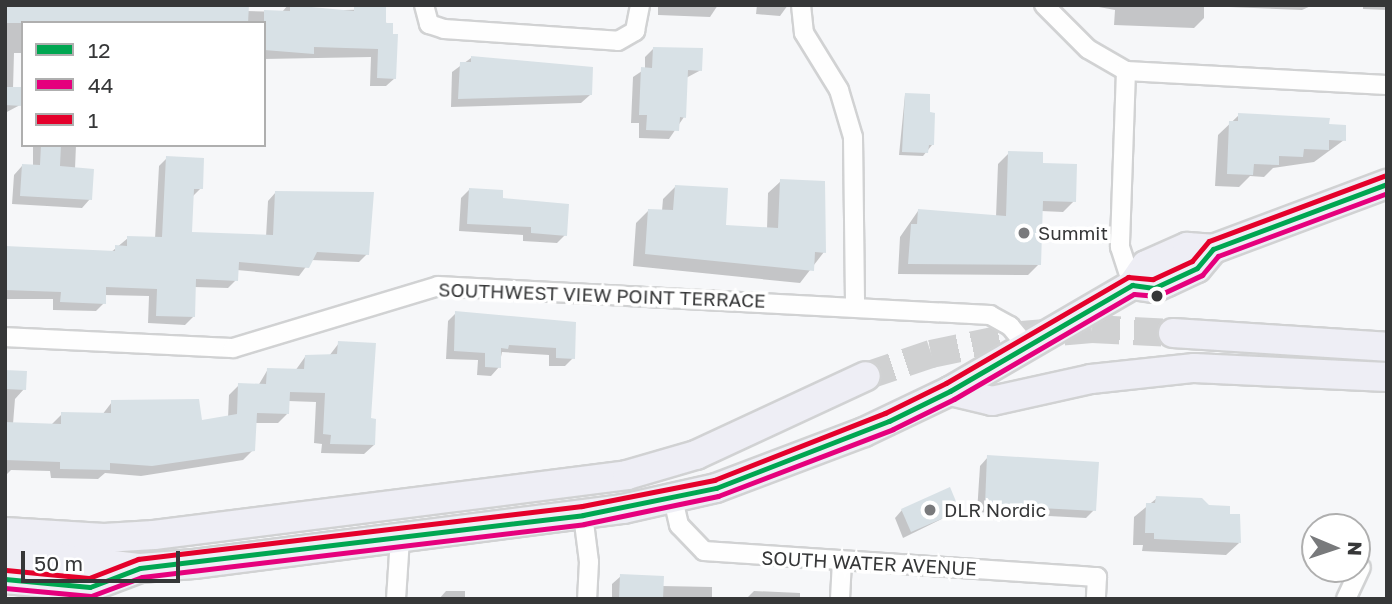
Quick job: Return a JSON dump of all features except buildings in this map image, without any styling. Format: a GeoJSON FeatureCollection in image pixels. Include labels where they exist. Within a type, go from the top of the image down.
{"type":"FeatureCollection","features":[{"type":"Feature","properties":{"kind":"main road"},"geometry":{"type":"LineString","coordinates":[[5,579],[90,587],[140,568],[400,539],[583,515],[673,499],[800,458],[950,391],[1132,285],[1161,285],[1197,268],[1213,248],[1387,184]]}},
{"type":"Feature","properties":{"kind":"main road"},"geometry":{"type":"LineString","coordinates":[[1173,333],[1387,347]]}},
{"type":"Feature","properties":{"kind":"main road"},"geometry":{"type":"LineString","coordinates":[[950,391],[992,401],[1070,383],[1156,371],[1231,368],[1387,377]]}},
{"type":"Feature","properties":{"kind":"main road"},"geometry":{"type":"LineString","coordinates":[[5,532],[92,538],[154,535],[627,475],[696,455],[866,376]]}},
{"type":"Feature","properties":{"kind":"main road"},"geometry":{"type":"LineString","coordinates":[[5,552],[93,559],[140,568]]}},
{"type":"Feature","properties":{"kind":"street"},"geometry":{"type":"LineString","coordinates":[[424,5],[429,24],[444,29],[618,41],[635,31],[640,5]]}},
{"type":"Feature","properties":{"kind":"street"},"geometry":{"type":"LineString","coordinates":[[801,5],[804,33],[839,90],[853,137],[855,306]]}},
{"type":"Feature","properties":{"kind":"street"},"geometry":{"type":"LineString","coordinates":[[1044,5],[1088,49],[1126,71],[1387,85]]}},
{"type":"Feature","properties":{"kind":"street"},"geometry":{"type":"LineString","coordinates":[[1126,71],[1120,247],[1132,285]]}},
{"type":"Feature","properties":{"kind":"street","name":"SOUTHWEST VIEW POINT TERRACE"},"geometry":{"type":"LineString","coordinates":[[5,337],[233,348],[438,286],[990,315],[1010,326],[1027,346]]}},
{"type":"Feature","properties":{"kind":"street","name":"SOUTH WATER AVENUE"},"geometry":{"type":"LineString","coordinates":[[673,499],[680,525],[704,551],[1097,577],[1096,599]]}},
{"type":"Feature","properties":{"kind":"street"},"geometry":{"type":"LineString","coordinates":[[583,515],[589,562],[587,599]]}},
{"type":"Feature","properties":{"kind":"street"},"geometry":{"type":"LineString","coordinates":[[397,599],[400,539]]}},
{"type":"Feature","properties":{"kind":"street"},"geometry":{"type":"LineString","coordinates":[[840,599],[842,561]]}},
{"type":"Feature","properties":{"kind":"tunnel"},"geometry":{"type":"LineString","coordinates":[[866,376],[931,354],[1022,335],[1092,329],[1173,333]]}},
{"type":"Feature","properties":{"kind":"transit line","name":"1"},"geometry":{"type":"LineString","coordinates":[[6,570],[89,578],[138,559],[582,506],[714,480],[885,413],[946,383],[1128,277],[1153,279],[1192,261],[1209,241],[1384,176]]}},
{"type":"Feature","properties":{"kind":"transit line","name":"12"},"geometry":{"type":"LineString","coordinates":[[5,579],[90,587],[140,568],[583,515],[716,488],[889,421],[950,391],[1132,285],[1154,288],[1197,268],[1213,249],[1387,184]]}},
{"type":"Feature","properties":{"kind":"transit line","name":"44"},"geometry":{"type":"LineString","coordinates":[[5,588],[91,596],[142,577],[584,524],[718,496],[893,429],[954,399],[1134,294],[1157,296],[1202,275],[1218,256],[1387,193]]}},
{"type":"Feature","properties":{"kind":"place","name":"Summit"},"geometry":{"type":"Point","coordinates":[1024,233]}},
{"type":"Feature","properties":{"kind":"place","name":"DLR Nordic"},"geometry":{"type":"Point","coordinates":[930,510]}}]}
